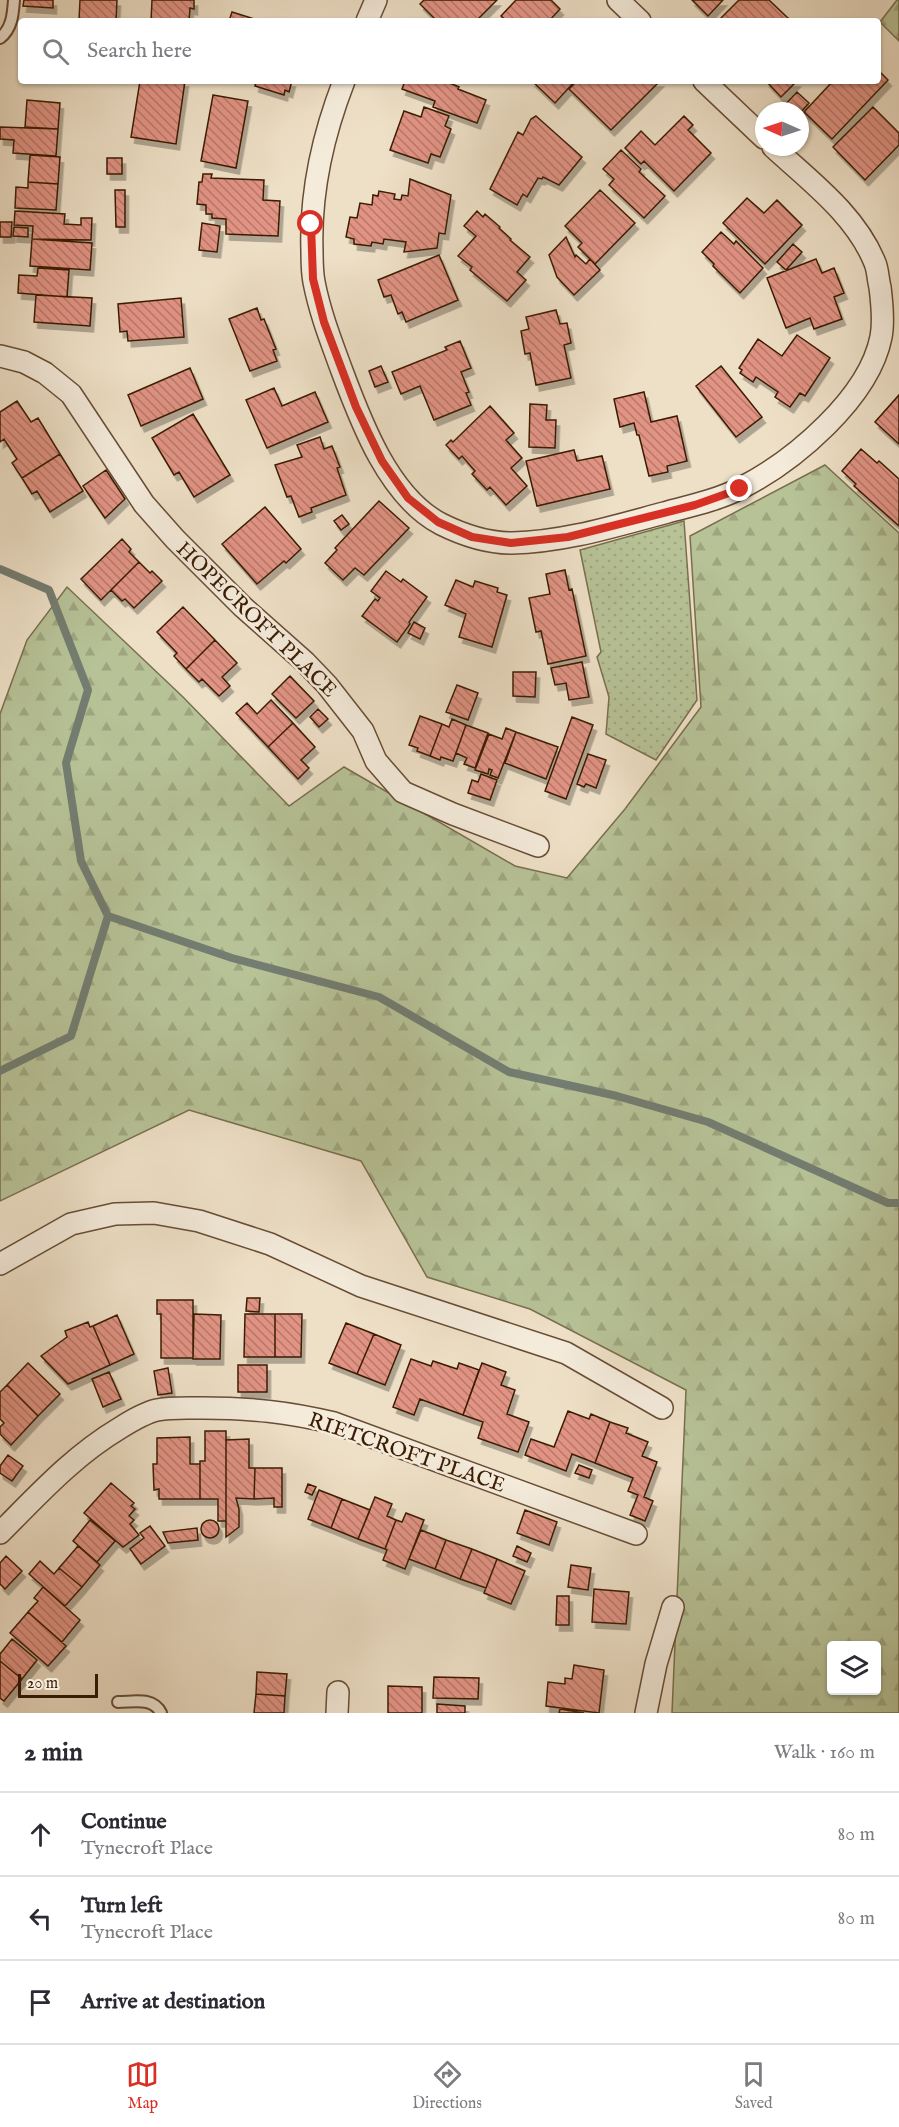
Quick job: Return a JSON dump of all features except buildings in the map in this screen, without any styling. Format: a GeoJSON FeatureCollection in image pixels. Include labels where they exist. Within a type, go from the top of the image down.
{"type":"FeatureCollection","features":[{"type":"Feature","properties":{"kind":"street"},"geometry":{"type":"LineString","coordinates":[[368,18],[376,0]]}},
{"type":"Feature","properties":{"kind":"street"},"geometry":{"type":"LineString","coordinates":[[618,0],[637,18]]}},
{"type":"Feature","properties":{"kind":"street"},"geometry":{"type":"LineString","coordinates":[[343,84],[318,164],[311,224],[313,279],[324,322],[356,407],[382,461],[408,498],[438,522],[472,537],[511,543],[568,537],[695,505],[740,489],[780,465],[820,431],[850,398],[870,368],[882,336],[882,300],[876,264],[841,211],[783,156]]}},
{"type":"Feature","properties":{"kind":"street"},"geometry":{"type":"LineString","coordinates":[[707,84],[755,129]]}},
{"type":"Feature","properties":{"kind":"street","name":"HOPECROFT PLACE"},"geometry":{"type":"LineString","coordinates":[[0,356],[24,362],[45,373],[71,394],[144,504],[175,539],[243,607],[305,662],[327,685],[363,731],[376,761],[403,792],[453,814],[538,846]]}},
{"type":"Feature","properties":{"kind":"street"},"geometry":{"type":"LineString","coordinates":[[0,1264],[71,1224],[115,1214],[154,1213],[199,1221],[270,1244],[361,1286],[566,1353],[662,1407]]}},
{"type":"Feature","properties":{"kind":"street","name":"RIETCROFT PLACE"},"geometry":{"type":"LineString","coordinates":[[0,1533],[53,1478],[82,1453],[133,1420],[156,1410],[241,1408],[291,1413],[334,1423],[636,1533]]}},
{"type":"Feature","properties":{"kind":"street"},"geometry":{"type":"LineString","coordinates":[[646,1713],[656,1664],[673,1607]]}},
{"type":"Feature","properties":{"kind":"lane"},"geometry":{"type":"LineString","coordinates":[[0,38],[11,22],[14,0]]}},
{"type":"Feature","properties":{"kind":"lane"},"geometry":{"type":"LineString","coordinates":[[118,1702],[147,1701],[157,1706],[161,1713]]}},
{"type":"Feature","properties":{"kind":"green space"},"geometry":{"type":"Polygon","coordinates":[[[897,0],[899,0],[899,41],[881,21],[897,0]]]}},
{"type":"Feature","properties":{"kind":"green space"},"geometry":{"type":"Polygon","coordinates":[[[825,465],[899,533],[899,1713],[672,1713],[686,1390],[530,1309],[427,1277],[361,1161],[189,1110],[0,1201],[0,714],[27,640],[67,587],[183,697],[289,806],[344,767],[515,866],[567,878],[625,809],[701,707],[690,536],[825,465]]]}},
{"type":"Feature","properties":{"kind":"green space"},"geometry":{"type":"Polygon","coordinates":[[[684,521],[697,700],[656,760],[606,734],[609,697],[597,657],[601,652],[580,550],[684,521]]]}},
{"type":"Feature","properties":{"kind":"waterway"},"geometry":{"type":"LineString","coordinates":[[0,569],[49,590],[88,690],[66,763],[81,861],[108,916]]}},
{"type":"Feature","properties":{"kind":"waterway"},"geometry":{"type":"LineString","coordinates":[[0,1071],[71,1036],[108,916],[232,958],[379,997],[509,1072],[617,1096],[708,1122],[888,1203],[899,1203]]}},
{"type":"Feature","properties":{"kind":"route"},"geometry":{"type":"LineString","coordinates":[[311,224],[313,279],[324,322],[356,407],[382,461],[408,498],[438,522],[472,537],[511,543],[568,537],[695,505],[740,489]]}}]}
